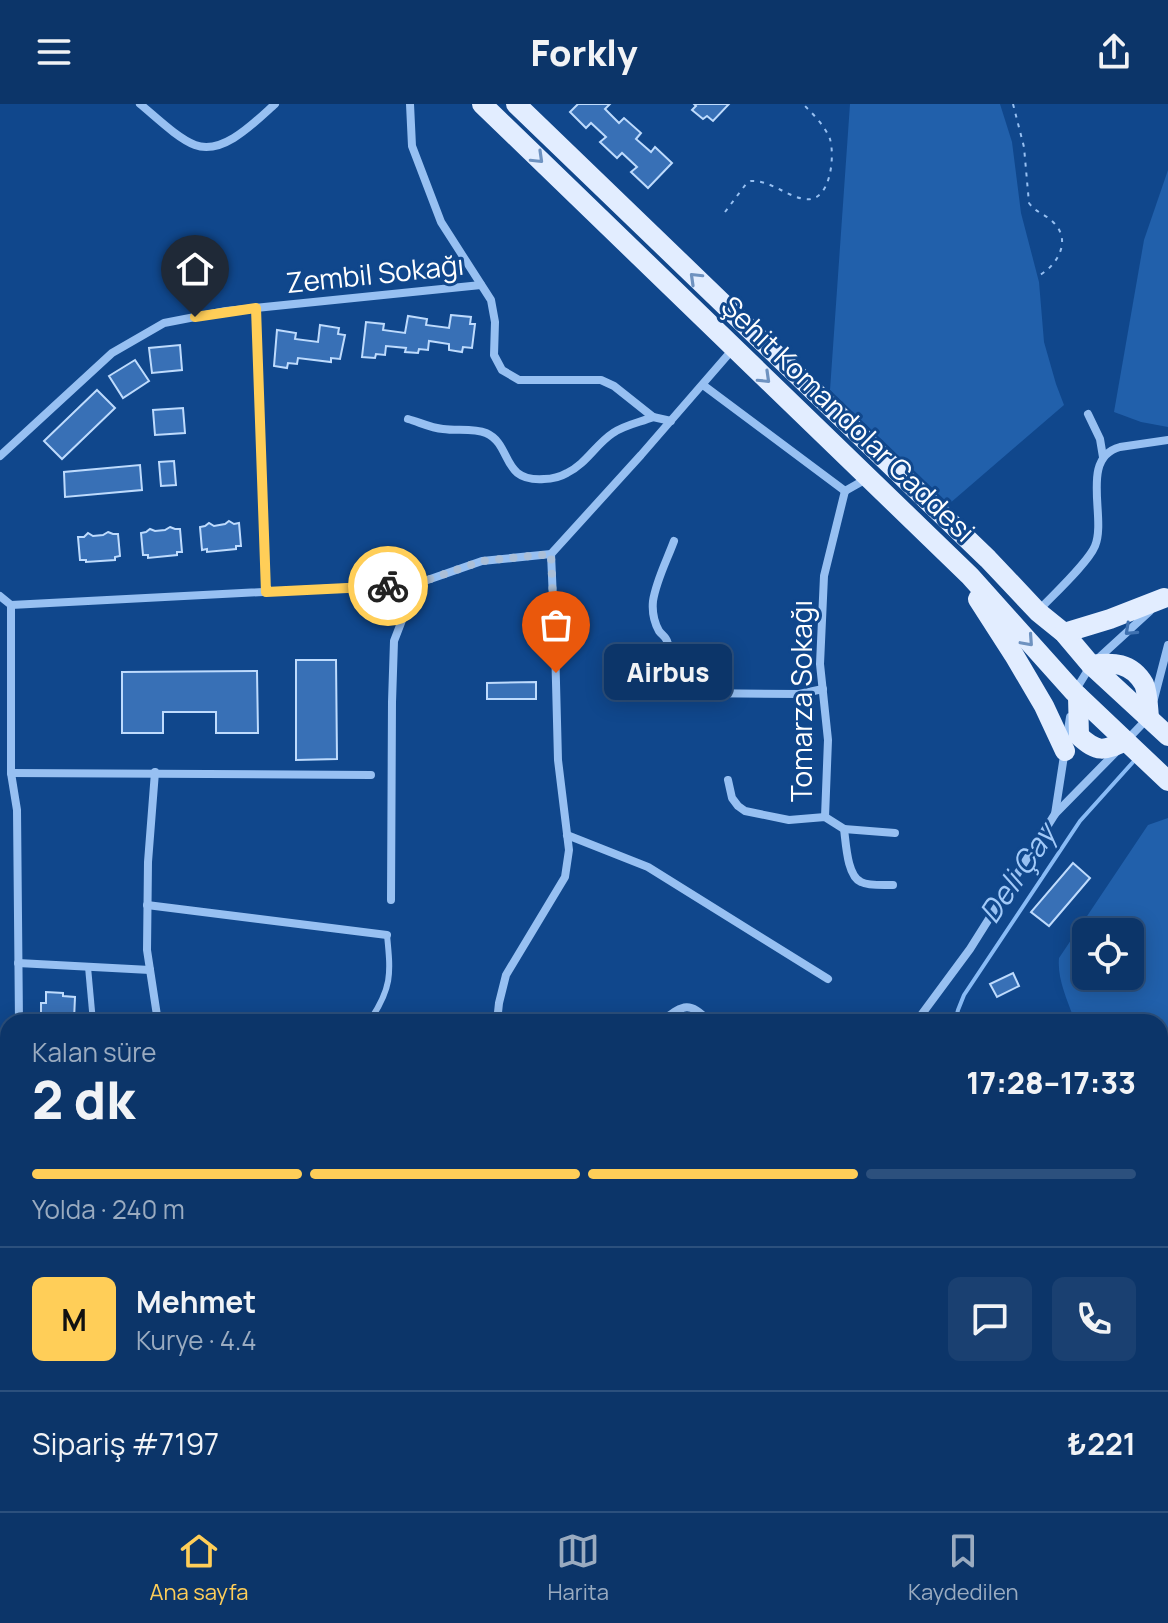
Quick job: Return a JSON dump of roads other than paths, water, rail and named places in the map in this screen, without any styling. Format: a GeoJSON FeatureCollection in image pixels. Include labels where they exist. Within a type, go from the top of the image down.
{"type":"FeatureCollection","features":[{"type":"Feature","properties":{"kind":"main road","name":"Şehit Komandolar Caddesi"},"geometry":{"type":"LineString","coordinates":[[482,104],[970,576],[1076,694],[1168,781]]}},
{"type":"Feature","properties":{"kind":"main road","name":"Şehit Komandolar Caddesi"},"geometry":{"type":"LineString","coordinates":[[516,104],[988,559],[1038,612],[1064,633],[1091,665],[1168,736]]}},
{"type":"Feature","properties":{"kind":"main road"},"geometry":{"type":"LineString","coordinates":[[949,556],[1014,655],[1044,706],[1065,751]]}},
{"type":"Feature","properties":{"kind":"main road"},"geometry":{"type":"LineString","coordinates":[[1064,633],[1110,619],[1166,596]]}},
{"type":"Feature","properties":{"kind":"main road"},"geometry":{"type":"LineString","coordinates":[[1076,694],[1079,736],[1093,749],[1107,750],[1126,741]]}},
{"type":"Feature","properties":{"kind":"street"},"geometry":{"type":"LineString","coordinates":[[140,104],[197,146],[219,147],[249,128],[275,104]]}},
{"type":"Feature","properties":{"kind":"street"},"geometry":{"type":"LineString","coordinates":[[410,104],[412,146],[441,222],[481,285]]}},
{"type":"Feature","properties":{"kind":"street","name":"Zembil Sokağı"},"geometry":{"type":"LineString","coordinates":[[0,456],[112,353],[164,323],[226,311],[481,285],[491,300],[495,322],[494,355],[502,370],[519,380],[601,380],[614,386],[653,417],[671,421]]}},
{"type":"Feature","properties":{"kind":"street"},"geometry":{"type":"LineString","coordinates":[[256,308],[266,592]]}},
{"type":"Feature","properties":{"kind":"street"},"geometry":{"type":"LineString","coordinates":[[0,596],[11,605],[416,584],[482,561],[551,554],[734,348]]}},
{"type":"Feature","properties":{"kind":"street"},"geometry":{"type":"LineString","coordinates":[[703,385],[845,491],[868,478]]}},
{"type":"Feature","properties":{"kind":"street"},"geometry":{"type":"LineString","coordinates":[[1088,414],[1097,430],[1103,457]]}},
{"type":"Feature","properties":{"kind":"street"},"geometry":{"type":"LineString","coordinates":[[408,419],[439,429],[485,433],[496,442],[515,471],[536,480],[552,479],[568,473],[615,431],[653,417]]}},
{"type":"Feature","properties":{"kind":"street"},"geometry":{"type":"LineString","coordinates":[[1038,612],[1094,550],[1099,529],[1097,470],[1103,457],[1114,449],[1168,440]]}},
{"type":"Feature","properties":{"kind":"street","name":"Tomarza Sokağı"},"geometry":{"type":"LineString","coordinates":[[825,817],[828,740],[820,664],[824,576],[845,491]]}},
{"type":"Feature","properties":{"kind":"street"},"geometry":{"type":"LineString","coordinates":[[674,541],[653,605],[654,619],[668,642],[670,674],[674,685],[690,693],[799,694],[823,689]]}},
{"type":"Feature","properties":{"kind":"street"},"geometry":{"type":"LineString","coordinates":[[498,1014],[506,975],[565,877],[569,850],[558,760],[551,554]]}},
{"type":"Feature","properties":{"kind":"street"},"geometry":{"type":"LineString","coordinates":[[391,900],[394,641],[416,584]]}},
{"type":"Feature","properties":{"kind":"street"},"geometry":{"type":"LineString","coordinates":[[1055,814],[1076,694],[1091,665],[1166,596]]}},
{"type":"Feature","properties":{"kind":"street"},"geometry":{"type":"LineString","coordinates":[[11,605],[11,773],[17,810],[19,1014]]}},
{"type":"Feature","properties":{"kind":"street"},"geometry":{"type":"LineString","coordinates":[[926,1014],[1055,814],[1149,718],[1168,645]]}},
{"type":"Feature","properties":{"kind":"street"},"geometry":{"type":"LineString","coordinates":[[155,772],[148,862],[147,950],[157,1014]]}},
{"type":"Feature","properties":{"kind":"street"},"geometry":{"type":"LineString","coordinates":[[11,773],[371,775]]}},
{"type":"Feature","properties":{"kind":"street"},"geometry":{"type":"LineString","coordinates":[[728,780],[732,798],[745,811],[789,820],[825,817],[844,829],[895,833]]}},
{"type":"Feature","properties":{"kind":"street"},"geometry":{"type":"LineString","coordinates":[[844,829],[850,869],[856,879],[866,884],[893,885]]}},
{"type":"Feature","properties":{"kind":"street"},"geometry":{"type":"LineString","coordinates":[[567,835],[648,867],[828,979]]}},
{"type":"Feature","properties":{"kind":"street"},"geometry":{"type":"LineString","coordinates":[[147,905],[387,935]]}},
{"type":"Feature","properties":{"kind":"street"},"geometry":{"type":"LineString","coordinates":[[18,963],[150,970]]}},
{"type":"Feature","properties":{"kind":"street"},"geometry":{"type":"LineString","coordinates":[[671,1014],[685,1007],[702,1014]]}},
{"type":"Feature","properties":{"kind":"lane"},"geometry":{"type":"LineString","coordinates":[[374,1014],[388,989],[391,970],[387,935]]}},
{"type":"Feature","properties":{"kind":"lane"},"geometry":{"type":"LineString","coordinates":[[88,967],[92,1014]]}},
{"type":"Feature","properties":{"kind":"waterway","name":"Deli Çay"},"geometry":{"type":"LineString","coordinates":[[957,1014],[964,995],[1080,821],[1134,761]]}},
{"type":"Feature","properties":{"kind":"place","name":"Airbus"},"geometry":{"type":"Point","coordinates":[556,673]}}]}
